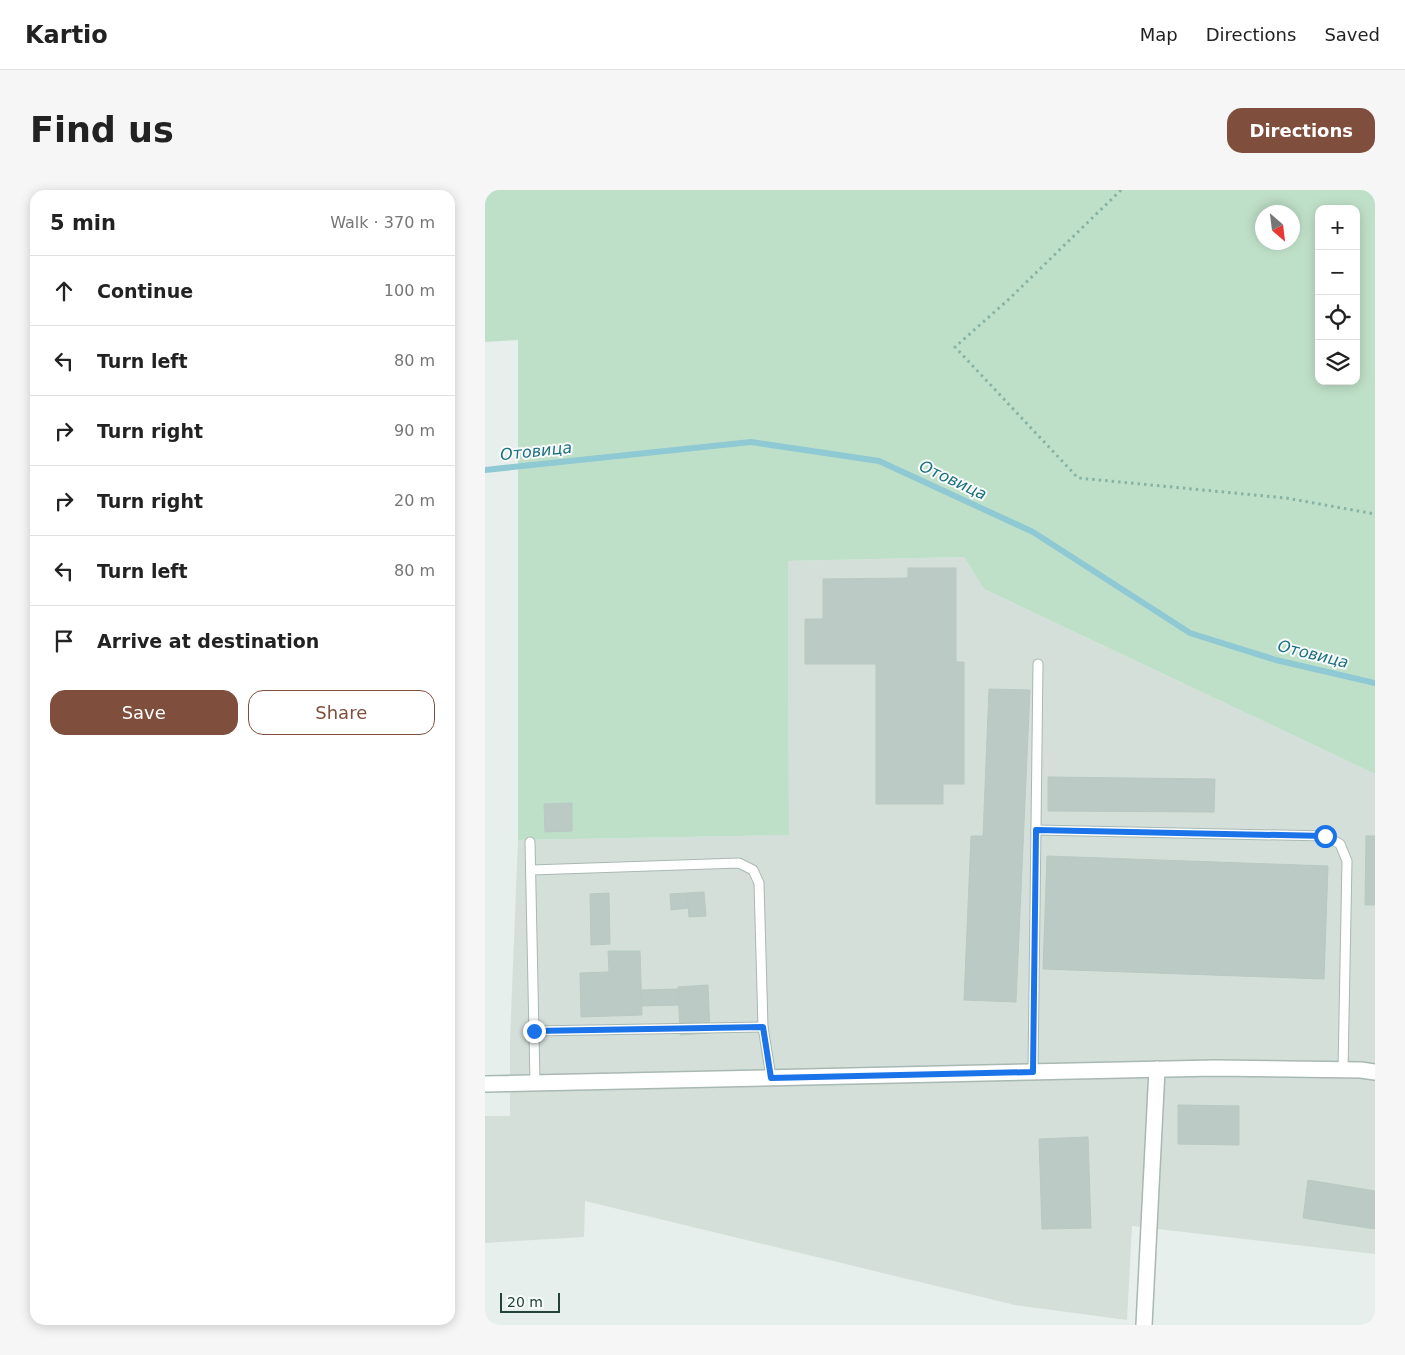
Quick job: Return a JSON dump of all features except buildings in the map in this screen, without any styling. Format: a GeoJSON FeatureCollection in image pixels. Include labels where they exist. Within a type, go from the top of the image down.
{"type":"FeatureCollection","features":[{"type":"Feature","properties":{"kind":"street"},"geometry":{"type":"LineString","coordinates":[[1145,1325],[1157,1069]]}},
{"type":"Feature","properties":{"kind":"street"},"geometry":{"type":"LineString","coordinates":[[485,1084],[1157,1069],[1343,1070],[1375,1072]]}},
{"type":"Feature","properties":{"kind":"lane"},"geometry":{"type":"LineString","coordinates":[[1033,1072],[1038,664]]}},
{"type":"Feature","properties":{"kind":"lane"},"geometry":{"type":"LineString","coordinates":[[1036,830],[1325,836],[1340,844],[1347,861],[1343,1070]]}},
{"type":"Feature","properties":{"kind":"lane"},"geometry":{"type":"LineString","coordinates":[[530,842],[535,1083]]}},
{"type":"Feature","properties":{"kind":"lane"},"geometry":{"type":"LineString","coordinates":[[531,870],[739,864],[753,870],[759,883],[763,1027],[771,1078]]}},
{"type":"Feature","properties":{"kind":"lane"},"geometry":{"type":"LineString","coordinates":[[534,1031],[763,1027]]}},
{"type":"Feature","properties":{"kind":"path"},"geometry":{"type":"LineString","coordinates":[[1121,190],[1008,300],[955,347],[1077,478],[1286,498],[1375,514]]}},
{"type":"Feature","properties":{"kind":"shaded area"},"geometry":{"type":"Polygon","coordinates":[[[964,557],[984,589],[1375,774],[1375,1254],[1132,1226],[1127,1320],[1015,1305],[585,1201],[584,1237],[485,1243],[485,1116],[510,1116],[510,1040],[518,840],[789,835],[788,561],[964,557]]]}},
{"type":"Feature","properties":{"kind":"green space"},"geometry":{"type":"Polygon","coordinates":[[[485,190],[1375,190],[1375,774],[984,589],[964,557],[788,561],[789,835],[518,840],[518,340],[485,342],[485,190]]]}},
{"type":"Feature","properties":{"kind":"waterway","name":"Отовица"},"geometry":{"type":"LineString","coordinates":[[485,470],[751,442],[879,461],[1033,532],[1190,633],[1276,660],[1375,683]]}},
{"type":"Feature","properties":{"kind":"route"},"geometry":{"type":"LineString","coordinates":[[534,1031],[763,1027],[771,1078],[1033,1072],[1036,830],[1325,836]]}}]}
